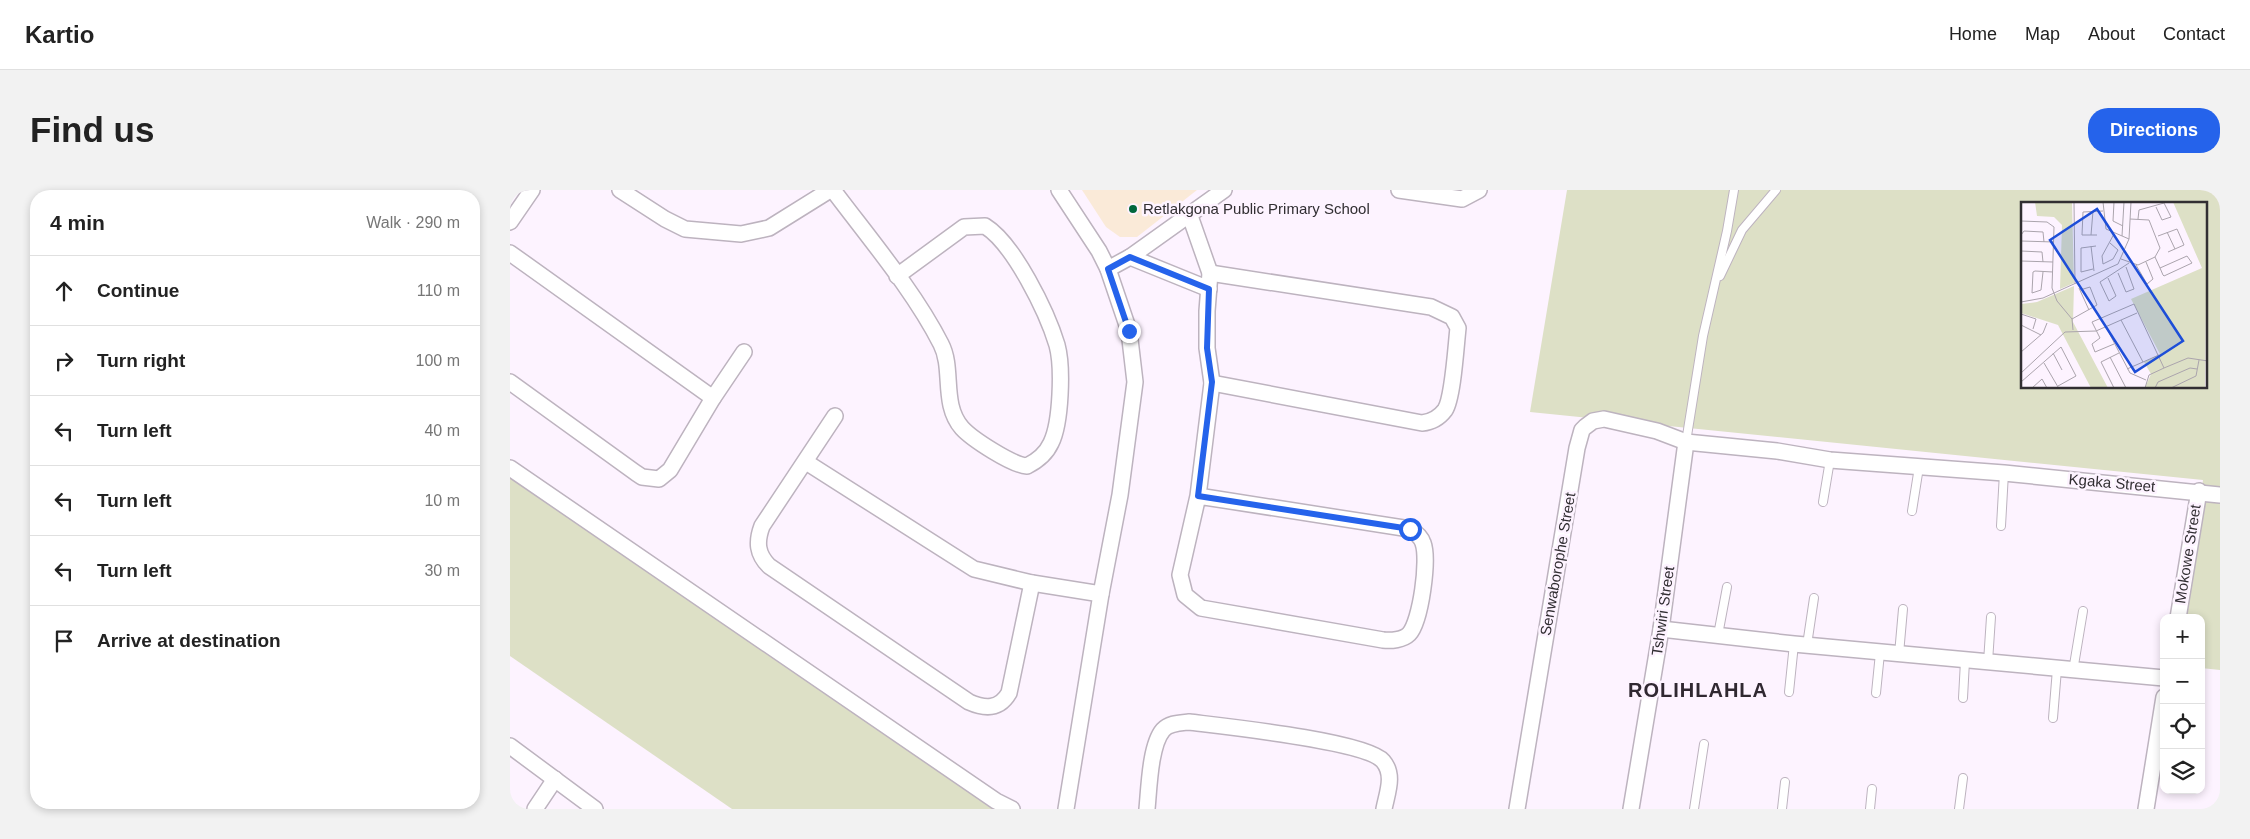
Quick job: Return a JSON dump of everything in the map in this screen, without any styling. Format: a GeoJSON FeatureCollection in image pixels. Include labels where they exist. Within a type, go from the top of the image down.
{"type":"FeatureCollection","features":[{"type":"Feature","properties":{"kind":"street"},"geometry":{"type":"LineString","coordinates":[[510,222],[532,190]]}},
{"type":"Feature","properties":{"kind":"street"},"geometry":{"type":"LineString","coordinates":[[620,190],[665,219],[685,229],[741,234],[769,228],[832,190],[897,276],[942,346],[946,358],[952,408],[962,428],[1016,464],[1027,466],[1039,460],[1051,444],[1058,414],[1060,389],[1057,347],[1036,294],[1002,239],[985,226],[964,227],[897,276]]}},
{"type":"Feature","properties":{"kind":"street"},"geometry":{"type":"LineString","coordinates":[[1059,190],[1099,251],[1108,269],[1129,331],[1135,382],[1120,495],[1101,594],[1066,809]]}},
{"type":"Feature","properties":{"kind":"street"},"geometry":{"type":"LineString","coordinates":[[1108,269],[1130,257],[1224,190]]}},
{"type":"Feature","properties":{"kind":"street"},"geometry":{"type":"LineString","coordinates":[[1398,190],[1462,199],[1479,190]]}},
{"type":"Feature","properties":{"kind":"street"},"geometry":{"type":"LineString","coordinates":[[1190,216],[1210,272],[1207,348],[1212,382],[1198,496],[1180,575],[1185,595],[1202,608],[1383,640],[1406,636],[1412,629],[1418,613],[1425,556],[1424,544],[1420,537],[1410,529],[1198,496]]}},
{"type":"Feature","properties":{"kind":"street"},"geometry":{"type":"LineString","coordinates":[[510,253],[713,398]]}},
{"type":"Feature","properties":{"kind":"street"},"geometry":{"type":"LineString","coordinates":[[1130,257],[1209,289]]}},
{"type":"Feature","properties":{"kind":"street"},"geometry":{"type":"LineString","coordinates":[[1210,272],[1431,307],[1452,316],[1458,328],[1447,406],[1438,417],[1428,422],[1212,382]]}},
{"type":"Feature","properties":{"kind":"street"},"geometry":{"type":"LineString","coordinates":[[510,382],[636,473],[650,479],[659,479],[670,470],[713,398],[744,352]]}},
{"type":"Feature","properties":{"kind":"street"},"geometry":{"type":"LineString","coordinates":[[835,416],[762,526],[758,542],[762,560],[768,566],[969,702],[978,706],[993,707],[1003,702],[1008,694],[1032,583]]}},
{"type":"Feature","properties":{"kind":"street","name":"Senwaborophe Street"},"geometry":{"type":"LineString","coordinates":[[1517,809],[1577,448],[1582,430],[1593,421],[1604,419],[1657,431],[1686,442]]}},
{"type":"Feature","properties":{"kind":"street","name":"Kgaka Street"},"geometry":{"type":"LineString","coordinates":[[1686,442],[1778,451],[1830,460],[2004,473],[2199,491],[2220,495]]}},
{"type":"Feature","properties":{"kind":"street","name":"Tshwiri Street"},"geometry":{"type":"LineString","coordinates":[[1631,809],[1661,629],[1686,442]]}},
{"type":"Feature","properties":{"kind":"street"},"geometry":{"type":"LineString","coordinates":[[806,462],[964,564],[981,572],[1032,583],[1101,594]]}},
{"type":"Feature","properties":{"kind":"street"},"geometry":{"type":"LineString","coordinates":[[510,468],[988,796],[1012,809]]}},
{"type":"Feature","properties":{"kind":"street","name":"Mokowe Street"},"geometry":{"type":"LineString","coordinates":[[2179,614],[2199,491]]}},
{"type":"Feature","properties":{"kind":"street"},"geometry":{"type":"LineString","coordinates":[[1661,629],[1880,653],[2160,678]]}},
{"type":"Feature","properties":{"kind":"street"},"geometry":{"type":"LineString","coordinates":[[2146,809],[2163,704]]}},
{"type":"Feature","properties":{"kind":"street"},"geometry":{"type":"LineString","coordinates":[[1147,809],[1157,740],[1164,728],[1177,723],[1189,722],[1303,738],[1366,751],[1379,758],[1387,768],[1390,779],[1384,809]]}},
{"type":"Feature","properties":{"kind":"street"},"geometry":{"type":"LineString","coordinates":[[510,746],[595,809]]}},
{"type":"Feature","properties":{"kind":"street"},"geometry":{"type":"LineString","coordinates":[[535,809],[555,779]]}},
{"type":"Feature","properties":{"kind":"lane"},"geometry":{"type":"LineString","coordinates":[[1686,442],[1703,336],[1734,190]]}},
{"type":"Feature","properties":{"kind":"lane"},"geometry":{"type":"LineString","coordinates":[[1714,289],[1742,230],[1776,190]]}},
{"type":"Feature","properties":{"kind":"lane"},"geometry":{"type":"LineString","coordinates":[[1823,502],[1830,460]]}},
{"type":"Feature","properties":{"kind":"lane"},"geometry":{"type":"LineString","coordinates":[[1912,511],[1919,467]]}},
{"type":"Feature","properties":{"kind":"lane"},"geometry":{"type":"LineString","coordinates":[[2001,526],[2004,473]]}},
{"type":"Feature","properties":{"kind":"lane"},"geometry":{"type":"LineString","coordinates":[[1718,635],[1727,587]]}},
{"type":"Feature","properties":{"kind":"lane"},"geometry":{"type":"LineString","coordinates":[[1789,692],[1814,598]]}},
{"type":"Feature","properties":{"kind":"lane"},"geometry":{"type":"LineString","coordinates":[[1899,654],[1903,609]]}},
{"type":"Feature","properties":{"kind":"lane"},"geometry":{"type":"LineString","coordinates":[[2074,671],[2083,611]]}},
{"type":"Feature","properties":{"kind":"lane"},"geometry":{"type":"LineString","coordinates":[[1988,662],[1991,616]]}},
{"type":"Feature","properties":{"kind":"lane"},"geometry":{"type":"LineString","coordinates":[[1876,693],[1880,653]]}},
{"type":"Feature","properties":{"kind":"lane"},"geometry":{"type":"LineString","coordinates":[[1963,698],[1965,661]]}},
{"type":"Feature","properties":{"kind":"lane"},"geometry":{"type":"LineString","coordinates":[[2052,718],[2057,669]]}},
{"type":"Feature","properties":{"kind":"lane"},"geometry":{"type":"LineString","coordinates":[[1694,809],[1704,744]]}},
{"type":"Feature","properties":{"kind":"lane"},"geometry":{"type":"LineString","coordinates":[[1960,809],[1963,778]]}},
{"type":"Feature","properties":{"kind":"lane"},"geometry":{"type":"LineString","coordinates":[[1782,809],[1785,782]]}},
{"type":"Feature","properties":{"kind":"lane"},"geometry":{"type":"LineString","coordinates":[[1870,809],[1872,790]]}},
{"type":"Feature","properties":{"kind":"shaded area","name":"Retlakgona Public Primary School"},"geometry":{"type":"Polygon","coordinates":[[[1082,190],[1197,190],[1137,237],[1120,237],[1106,227],[1082,190]]]}},
{"type":"Feature","properties":{"kind":"green space"},"geometry":{"type":"Polygon","coordinates":[[[1567,190],[2220,190],[2220,670],[2205,668],[2205,614],[2185,614],[2203,480],[1530,412],[1567,190]]]}},
{"type":"Feature","properties":{"kind":"green space"},"geometry":{"type":"Polygon","coordinates":[[[510,476],[1006,809],[732,809],[510,656],[510,476]]]}},
{"type":"Feature","properties":{"kind":"place","name":"Retlakgona Public Primary School"},"geometry":{"type":"Point","coordinates":[1133,209]}},
{"type":"Feature","properties":{"kind":"district","name":"ROLIHLAHLA"},"geometry":{"type":"Point","coordinates":[1698,690]}},
{"type":"Feature","properties":{"kind":"route"},"geometry":{"type":"LineString","coordinates":[[1129,331],[1108,269],[1130,257],[1209,289],[1207,348],[1212,382],[1198,496],[1410,529]]}}]}
